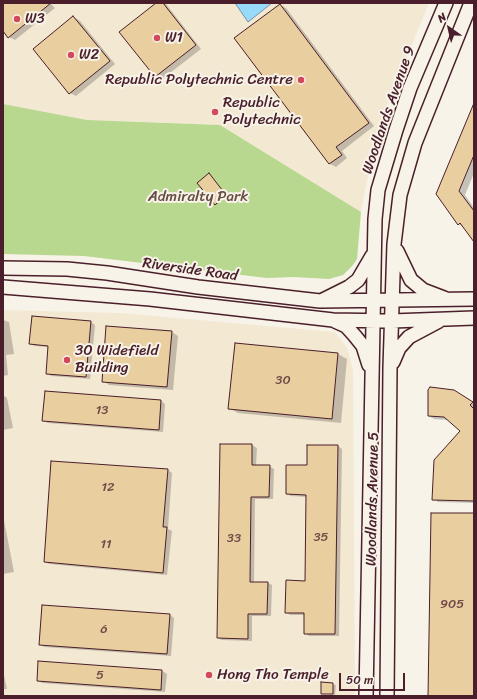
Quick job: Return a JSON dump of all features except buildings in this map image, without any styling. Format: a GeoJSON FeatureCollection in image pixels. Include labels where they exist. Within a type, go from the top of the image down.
{"type":"FeatureCollection","features":[{"type":"Feature","properties":{"kind":"main road","name":"Woodlands Avenue 9"},"geometry":{"type":"LineString","coordinates":[[373,302],[375,219],[378,190],[410,88],[446,3]]}},
{"type":"Feature","properties":{"kind":"main road"},"geometry":{"type":"LineString","coordinates":[[393,302],[394,244],[400,195],[406,168],[432,97],[471,3]]}},
{"type":"Feature","properties":{"kind":"main road"},"geometry":{"type":"LineString","coordinates":[[394,244],[404,268],[411,280],[423,290],[448,300]]}},
{"type":"Feature","properties":{"kind":"main road"},"geometry":{"type":"LineString","coordinates":[[320,301],[349,287],[358,280],[363,275],[374,253]]}},
{"type":"Feature","properties":{"kind":"main road","name":"Riverside Road"},"geometry":{"type":"LineString","coordinates":[[3,268],[59,269],[107,273],[205,288],[320,301],[393,302],[474,300]]}},
{"type":"Feature","properties":{"kind":"main road"},"geometry":{"type":"LineString","coordinates":[[3,287],[150,299],[333,320],[392,321],[474,318]]}},
{"type":"Feature","properties":{"kind":"main road","name":"Woodlands Avenue 5"},"geometry":{"type":"LineString","coordinates":[[366,696],[374,321],[373,302]]}},
{"type":"Feature","properties":{"kind":"main road","name":"Woodlands Avenue 5"},"geometry":{"type":"LineString","coordinates":[[387,696],[390,368],[393,302]]}},
{"type":"Feature","properties":{"kind":"main road"},"geometry":{"type":"LineString","coordinates":[[390,368],[399,348],[409,337],[445,319]]}},
{"type":"Feature","properties":{"kind":"main road"},"geometry":{"type":"LineString","coordinates":[[333,320],[346,326],[363,346],[372,376]]}},
{"type":"Feature","properties":{"kind":"shaded area","name":"Republic Polytechnic"},"geometry":{"type":"Polygon","coordinates":[[[3,3],[429,3],[389,101],[372,155],[361,212],[220,125],[87,120],[3,104],[3,3]]]}},
{"type":"Feature","properties":{"kind":"shaded area"},"geometry":{"type":"Polygon","coordinates":[[[3,310],[119,313],[335,332],[347,348],[353,369],[355,694],[347,696],[3,696],[3,310]]]}},
{"type":"Feature","properties":{"kind":"green space","name":"Admiralty Park"},"geometry":{"type":"Polygon","coordinates":[[[3,104],[87,120],[220,125],[361,212],[357,259],[343,275],[329,279],[293,277],[267,278],[84,256],[3,254],[3,104]]]}},
{"type":"Feature","properties":{"kind":"water"},"geometry":{"type":"Polygon","coordinates":[[[235,3],[272,3],[248,22],[235,3]]]}},
{"type":"Feature","properties":{"kind":"place","name":"W3"},"geometry":{"type":"Point","coordinates":[17,19]}},
{"type":"Feature","properties":{"kind":"place","name":"W1"},"geometry":{"type":"Point","coordinates":[157,38]}},
{"type":"Feature","properties":{"kind":"place","name":"W2"},"geometry":{"type":"Point","coordinates":[71,55]}},
{"type":"Feature","properties":{"kind":"place","name":"Republic Polytechnic Centre"},"geometry":{"type":"Point","coordinates":[301,80]}},
{"type":"Feature","properties":{"kind":"place","name":"Republic Polytechnic"},"geometry":{"type":"Point","coordinates":[215,112]}},
{"type":"Feature","properties":{"kind":"place","name":"30 Widefield Building"},"geometry":{"type":"Point","coordinates":[67,360]}},
{"type":"Feature","properties":{"kind":"place","name":"Hong Tho Temple"},"geometry":{"type":"Point","coordinates":[209,675]}}]}
